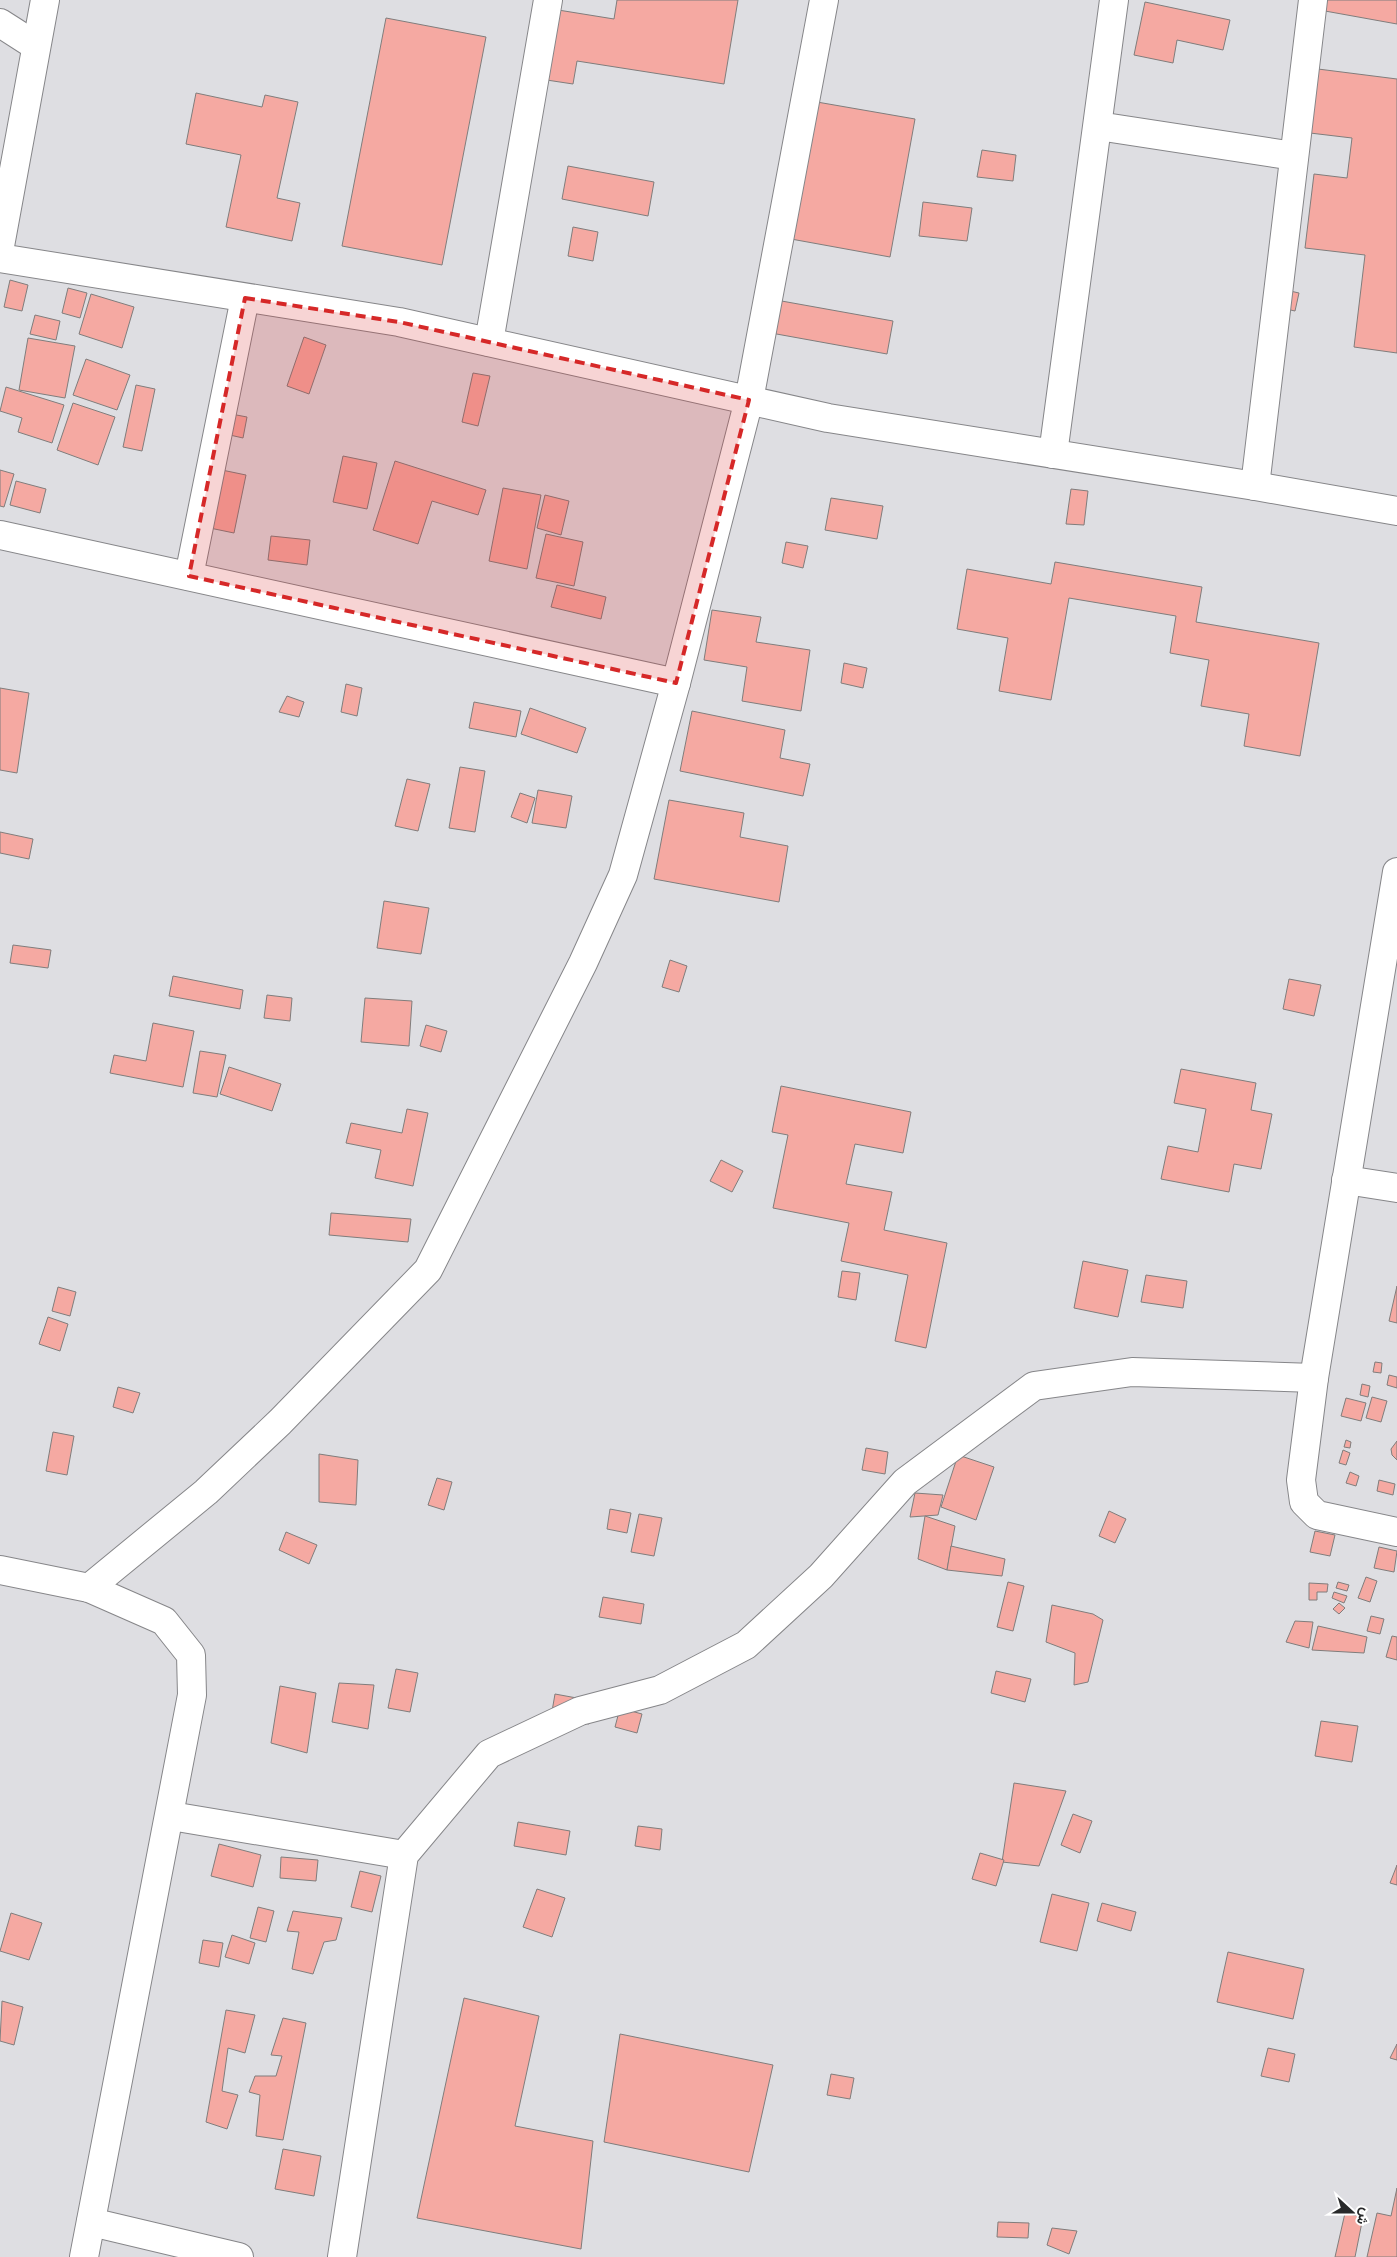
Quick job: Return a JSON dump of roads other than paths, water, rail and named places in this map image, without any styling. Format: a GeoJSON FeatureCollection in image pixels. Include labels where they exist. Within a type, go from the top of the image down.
{"type":"FeatureCollection","features":[{"type":"Feature","properties":{"kind":"street"},"geometry":{"type":"LineString","coordinates":[[0,246],[45,0]]}},
{"type":"Feature","properties":{"kind":"street"},"geometry":{"type":"LineString","coordinates":[[488,342],[548,0]]}},
{"type":"Feature","properties":{"kind":"street"},"geometry":{"type":"LineString","coordinates":[[88,1588],[206,1492],[280,1422],[428,1270],[583,963],[623,875],[676,683],[749,400],[824,0]]}},
{"type":"Feature","properties":{"kind":"street"},"geometry":{"type":"LineString","coordinates":[[1053,454],[1114,0]]}},
{"type":"Feature","properties":{"kind":"street"},"geometry":{"type":"LineString","coordinates":[[1255,486],[1313,0]]}},
{"type":"Feature","properties":{"kind":"street"},"geometry":{"type":"LineString","coordinates":[[0,23],[36,46]]}},
{"type":"Feature","properties":{"kind":"street"},"geometry":{"type":"LineString","coordinates":[[1098,126],[1294,156]]}},
{"type":"Feature","properties":{"kind":"street"},"geometry":{"type":"LineString","coordinates":[[0,258],[399,322],[828,418],[1255,486],[1397,511]]}},
{"type":"Feature","properties":{"kind":"street"},"geometry":{"type":"LineString","coordinates":[[189,576],[245,298]]}},
{"type":"Feature","properties":{"kind":"street"},"geometry":{"type":"LineString","coordinates":[[0,535],[676,683]]}},
{"type":"Feature","properties":{"kind":"street"},"geometry":{"type":"LineString","coordinates":[[1397,872],[1314,1378],[1301,1480],[1304,1502],[1318,1515],[1397,1532]]}},
{"type":"Feature","properties":{"kind":"street"},"geometry":{"type":"LineString","coordinates":[[1346,1180],[1397,1188]]}},
{"type":"Feature","properties":{"kind":"street"},"geometry":{"type":"LineString","coordinates":[[342,2257],[404,1854],[489,1754],[580,1711],[660,1690],[746,1645],[820,1576],[905,1482],[1034,1386],[1132,1372],[1314,1378]]}},
{"type":"Feature","properties":{"kind":"street"},"geometry":{"type":"LineString","coordinates":[[0,1570],[88,1588],[164,1620],[191,1655],[192,1695],[171,1816],[84,2257]]}},
{"type":"Feature","properties":{"kind":"street"},"geometry":{"type":"LineString","coordinates":[[171,1816],[404,1854]]}},
{"type":"Feature","properties":{"kind":"street"},"geometry":{"type":"LineString","coordinates":[[91,2222],[239,2257]]}}]}
